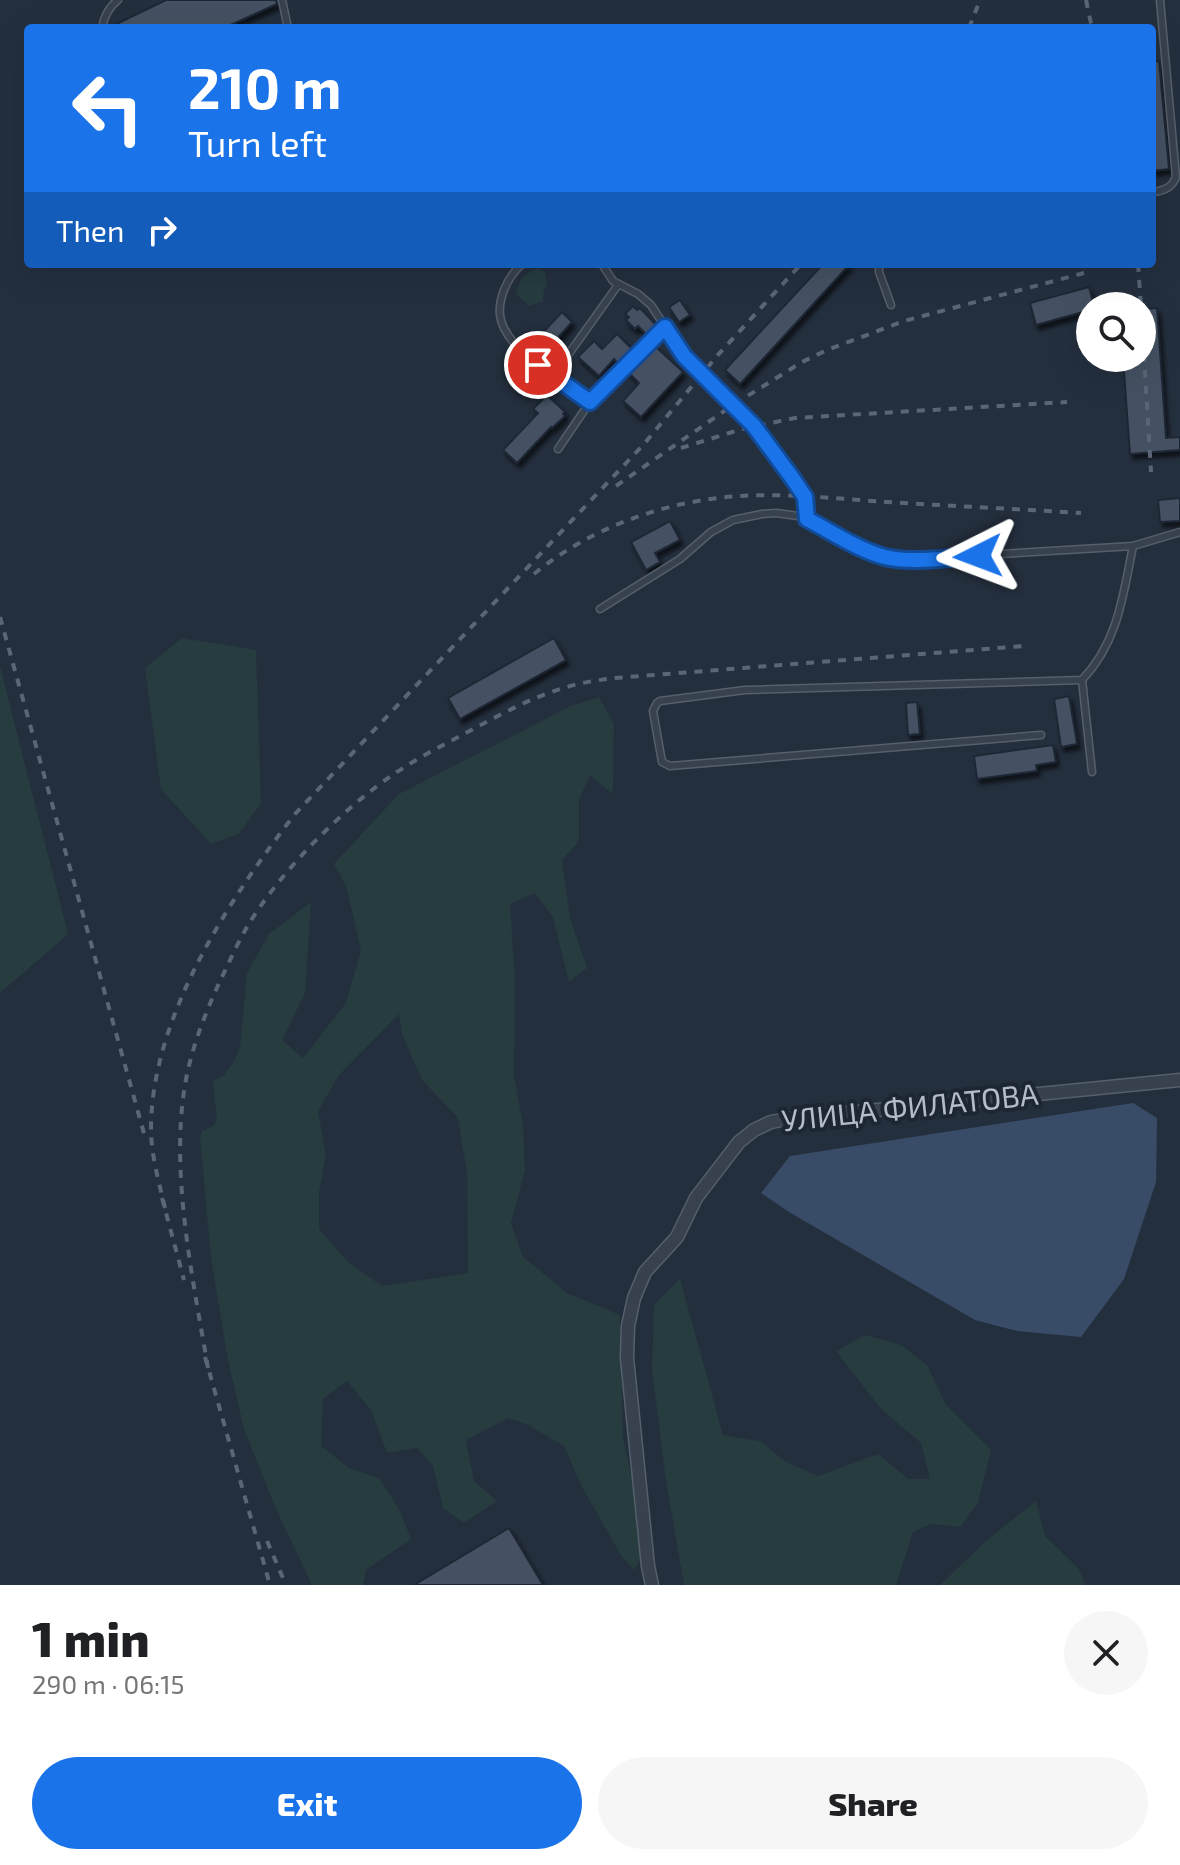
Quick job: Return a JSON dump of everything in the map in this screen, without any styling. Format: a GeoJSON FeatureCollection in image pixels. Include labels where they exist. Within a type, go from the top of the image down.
{"type":"FeatureCollection","features":[{"type":"Feature","properties":{"kind":"street","name":"УЛИЦА ФИЛАТОВА"},"geometry":{"type":"LineString","coordinates":[[652,1585],[627,1369],[631,1311],[645,1272],[677,1237],[696,1198],[739,1142],[762,1126],[787,1119],[1180,1080]]}},
{"type":"Feature","properties":{"kind":"lane"},"geometry":{"type":"LineString","coordinates":[[103,24],[105,15],[118,0]]}},
{"type":"Feature","properties":{"kind":"lane"},"geometry":{"type":"LineString","coordinates":[[282,0],[287,24]]}},
{"type":"Feature","properties":{"kind":"lane"},"geometry":{"type":"LineString","coordinates":[[1156,191],[1170,186],[1176,177],[1160,0]]}},
{"type":"Feature","properties":{"kind":"lane"},"geometry":{"type":"LineString","coordinates":[[518,268],[506,285],[500,304],[500,318],[514,343],[524,353],[590,402]]}},
{"type":"Feature","properties":{"kind":"lane"},"geometry":{"type":"LineString","coordinates":[[605,268],[618,285],[645,299],[684,356],[754,426],[805,497],[807,519]]}},
{"type":"Feature","properties":{"kind":"lane"},"geometry":{"type":"LineString","coordinates":[[879,268],[891,305]]}},
{"type":"Feature","properties":{"kind":"lane"},"geometry":{"type":"LineString","coordinates":[[553,376],[618,285]]}},
{"type":"Feature","properties":{"kind":"lane"},"geometry":{"type":"LineString","coordinates":[[558,449],[590,402],[665,327]]}},
{"type":"Feature","properties":{"kind":"lane"},"geometry":{"type":"LineString","coordinates":[[600,609],[669,566],[703,538],[733,520],[747,516],[776,513],[807,519],[870,552],[901,560],[1133,546],[1180,532]]}},
{"type":"Feature","properties":{"kind":"lane"},"geometry":{"type":"LineString","coordinates":[[1041,735],[670,766],[662,762],[653,711],[660,701],[735,691],[1082,680],[1100,660],[1111,640],[1124,595],[1133,546]]}},
{"type":"Feature","properties":{"kind":"lane"},"geometry":{"type":"LineString","coordinates":[[1082,680],[1092,772]]}},
{"type":"Feature","properties":{"kind":"green space"},"geometry":{"type":"Polygon","coordinates":[[[537,268],[545,272],[547,287],[543,301],[530,306],[516,291],[522,277],[537,268]]]}},
{"type":"Feature","properties":{"kind":"green space"},"geometry":{"type":"Polygon","coordinates":[[[182,638],[256,650],[261,803],[239,834],[211,844],[161,789],[145,668],[182,638]]]}},
{"type":"Feature","properties":{"kind":"green space"},"geometry":{"type":"Polygon","coordinates":[[[0,666],[68,934],[0,993],[0,666]]]}},
{"type":"Feature","properties":{"kind":"green space"},"geometry":{"type":"Polygon","coordinates":[[[599,697],[614,724],[613,794],[590,775],[579,800],[579,841],[562,860],[570,918],[587,968],[569,982],[553,917],[535,893],[510,904],[515,983],[514,1075],[523,1126],[525,1170],[511,1223],[523,1257],[567,1293],[620,1315],[623,1439],[648,1548],[634,1570],[622,1557],[581,1485],[564,1446],[526,1424],[508,1418],[466,1440],[474,1481],[497,1501],[464,1523],[443,1508],[433,1466],[417,1448],[387,1453],[371,1410],[347,1381],[323,1399],[321,1446],[349,1468],[379,1478],[399,1509],[411,1539],[366,1570],[363,1585],[312,1585],[276,1509],[244,1429],[228,1360],[211,1258],[200,1137],[202,1131],[217,1121],[213,1081],[223,1076],[240,1047],[247,973],[269,934],[311,902],[305,993],[282,1040],[303,1058],[346,1003],[361,950],[346,886],[334,864],[399,794],[571,706],[599,697]],[[399,1014],[339,1075],[318,1111],[326,1155],[319,1192],[319,1229],[349,1263],[382,1286],[468,1273],[467,1173],[458,1118],[422,1080],[402,1034],[399,1014]]]}},
{"type":"Feature","properties":{"kind":"green space"},"geometry":{"type":"Polygon","coordinates":[[[680,1279],[723,1435],[760,1441],[786,1462],[818,1476],[878,1454],[908,1479],[930,1479],[921,1443],[881,1409],[836,1351],[865,1335],[901,1345],[927,1365],[946,1405],[991,1450],[978,1503],[960,1527],[931,1524],[913,1532],[896,1585],[684,1585],[665,1474],[652,1370],[654,1305],[680,1279]]]}},
{"type":"Feature","properties":{"kind":"green space"},"geometry":{"type":"Polygon","coordinates":[[[1036,1501],[1045,1536],[1078,1568],[1086,1585],[940,1585],[987,1540],[1036,1501]]]}},
{"type":"Feature","properties":{"kind":"water"},"geometry":{"type":"Polygon","coordinates":[[[1133,1103],[1157,1118],[1156,1182],[1124,1279],[1081,1337],[1017,1331],[975,1320],[761,1193],[790,1156],[1133,1103]]]}},
{"type":"Feature","properties":{"kind":"building"},"geometry":{"type":"Polygon","coordinates":[[[166,0],[276,0],[277,4],[233,24],[116,24],[166,0]]]}},
{"type":"Feature","properties":{"kind":"building"},"geometry":{"type":"Polygon","coordinates":[[[1156,61],[1159,61],[1169,169],[1156,171],[1156,61]]]}},
{"type":"Feature","properties":{"kind":"building"},"geometry":{"type":"Polygon","coordinates":[[[819,268],[846,268],[740,384],[725,370],[819,268]]]}},
{"type":"Feature","properties":{"kind":"building"},"geometry":{"type":"Polygon","coordinates":[[[1089,287],[1090,292],[1076,292],[1076,314],[1036,325],[1030,303],[1089,287]]]}},
{"type":"Feature","properties":{"kind":"building"},"geometry":{"type":"Polygon","coordinates":[[[680,300],[690,315],[679,322],[669,307],[680,300]]]}},
{"type":"Feature","properties":{"kind":"building"},"geometry":{"type":"Polygon","coordinates":[[[633,306],[637,310],[640,308],[657,326],[648,336],[626,320],[629,317],[625,314],[633,306]]]}},
{"type":"Feature","properties":{"kind":"building"},"geometry":{"type":"Polygon","coordinates":[[[1156,308],[1166,438],[1180,437],[1180,450],[1130,454],[1124,372],[1156,372],[1156,308]]]}},
{"type":"Feature","properties":{"kind":"building"},"geometry":{"type":"Polygon","coordinates":[[[562,312],[572,322],[544,353],[533,343],[562,312]]]}},
{"type":"Feature","properties":{"kind":"building"},"geometry":{"type":"Polygon","coordinates":[[[617,334],[633,350],[619,364],[614,359],[599,376],[578,357],[594,341],[602,349],[617,334]]]}},
{"type":"Feature","properties":{"kind":"building"},"geometry":{"type":"Polygon","coordinates":[[[655,346],[683,372],[641,417],[623,401],[639,383],[628,372],[655,346]]]}},
{"type":"Feature","properties":{"kind":"building"},"geometry":{"type":"Polygon","coordinates":[[[547,395],[565,412],[565,416],[517,463],[503,450],[538,413],[533,409],[547,395]]]}},
{"type":"Feature","properties":{"kind":"building"},"geometry":{"type":"Polygon","coordinates":[[[1180,498],[1180,521],[1160,522],[1158,500],[1180,498]]]}},
{"type":"Feature","properties":{"kind":"building"},"geometry":{"type":"Polygon","coordinates":[[[670,521],[680,540],[655,553],[660,562],[646,570],[631,542],[670,521]]]}},
{"type":"Feature","properties":{"kind":"building"},"geometry":{"type":"Polygon","coordinates":[[[554,638],[566,660],[460,719],[448,698],[554,638]]]}},
{"type":"Feature","properties":{"kind":"building"},"geometry":{"type":"Polygon","coordinates":[[[1069,696],[1077,744],[1061,747],[1054,699],[1069,696]]]}},
{"type":"Feature","properties":{"kind":"building"},"geometry":{"type":"Polygon","coordinates":[[[917,702],[920,734],[908,735],[906,703],[917,702]]]}},
{"type":"Feature","properties":{"kind":"building"},"geometry":{"type":"Polygon","coordinates":[[[1053,745],[1056,762],[1036,765],[1037,771],[977,779],[974,756],[1053,745]]]}},
{"type":"Feature","properties":{"kind":"building"},"geometry":{"type":"Polygon","coordinates":[[[509,1528],[543,1585],[414,1585],[509,1528]]]}},
{"type":"Feature","properties":{"kind":"railway"},"geometry":{"type":"LineString","coordinates":[[971,24],[980,0]]}},
{"type":"Feature","properties":{"kind":"railway"},"geometry":{"type":"LineString","coordinates":[[1086,0],[1091,24]]}},
{"type":"Feature","properties":{"kind":"railway"},"geometry":{"type":"LineString","coordinates":[[165,1208],[151,1129],[154,1087],[164,1045],[198,962],[245,883],[295,814],[644,444],[717,356],[797,268]]}},
{"type":"Feature","properties":{"kind":"railway"},"geometry":{"type":"LineString","coordinates":[[1138,268],[1140,292]]}},
{"type":"Feature","properties":{"kind":"railway"},"geometry":{"type":"LineString","coordinates":[[616,486],[733,405],[827,350],[904,321],[1084,273]]}},
{"type":"Feature","properties":{"kind":"railway"},"geometry":{"type":"LineString","coordinates":[[1145,372],[1151,472]]}},
{"type":"Feature","properties":{"kind":"railway"},"geometry":{"type":"LineString","coordinates":[[681,448],[742,429],[795,418],[1067,402]]}},
{"type":"Feature","properties":{"kind":"railway"},"geometry":{"type":"LineString","coordinates":[[534,574],[556,557],[605,530],[658,510],[713,499],[796,496],[1081,513]]}},
{"type":"Feature","properties":{"kind":"railway"},"geometry":{"type":"LineString","coordinates":[[0,617],[145,1137]]}},
{"type":"Feature","properties":{"kind":"railway"},"geometry":{"type":"LineString","coordinates":[[208,1368],[185,1227],[180,1154],[181,1119],[191,1058],[214,993],[260,906],[313,843],[354,805],[394,774],[436,749],[527,702],[579,684],[615,678],[1024,646]]}},
{"type":"Feature","properties":{"kind":"railway"},"geometry":{"type":"LineString","coordinates":[[162,1198],[184,1280]]}},
{"type":"Feature","properties":{"kind":"railway"},"geometry":{"type":"LineString","coordinates":[[205,1357],[270,1585]]}},
{"type":"Feature","properties":{"kind":"railway"},"geometry":{"type":"LineString","coordinates":[[267,1541],[286,1585]]}},
{"type":"Feature","properties":{"kind":"route"},"geometry":{"type":"LineString","coordinates":[[538,365],[590,402],[665,327],[684,356],[754,426],[805,497],[807,519],[884,557],[901,560],[978,556]]}}]}
